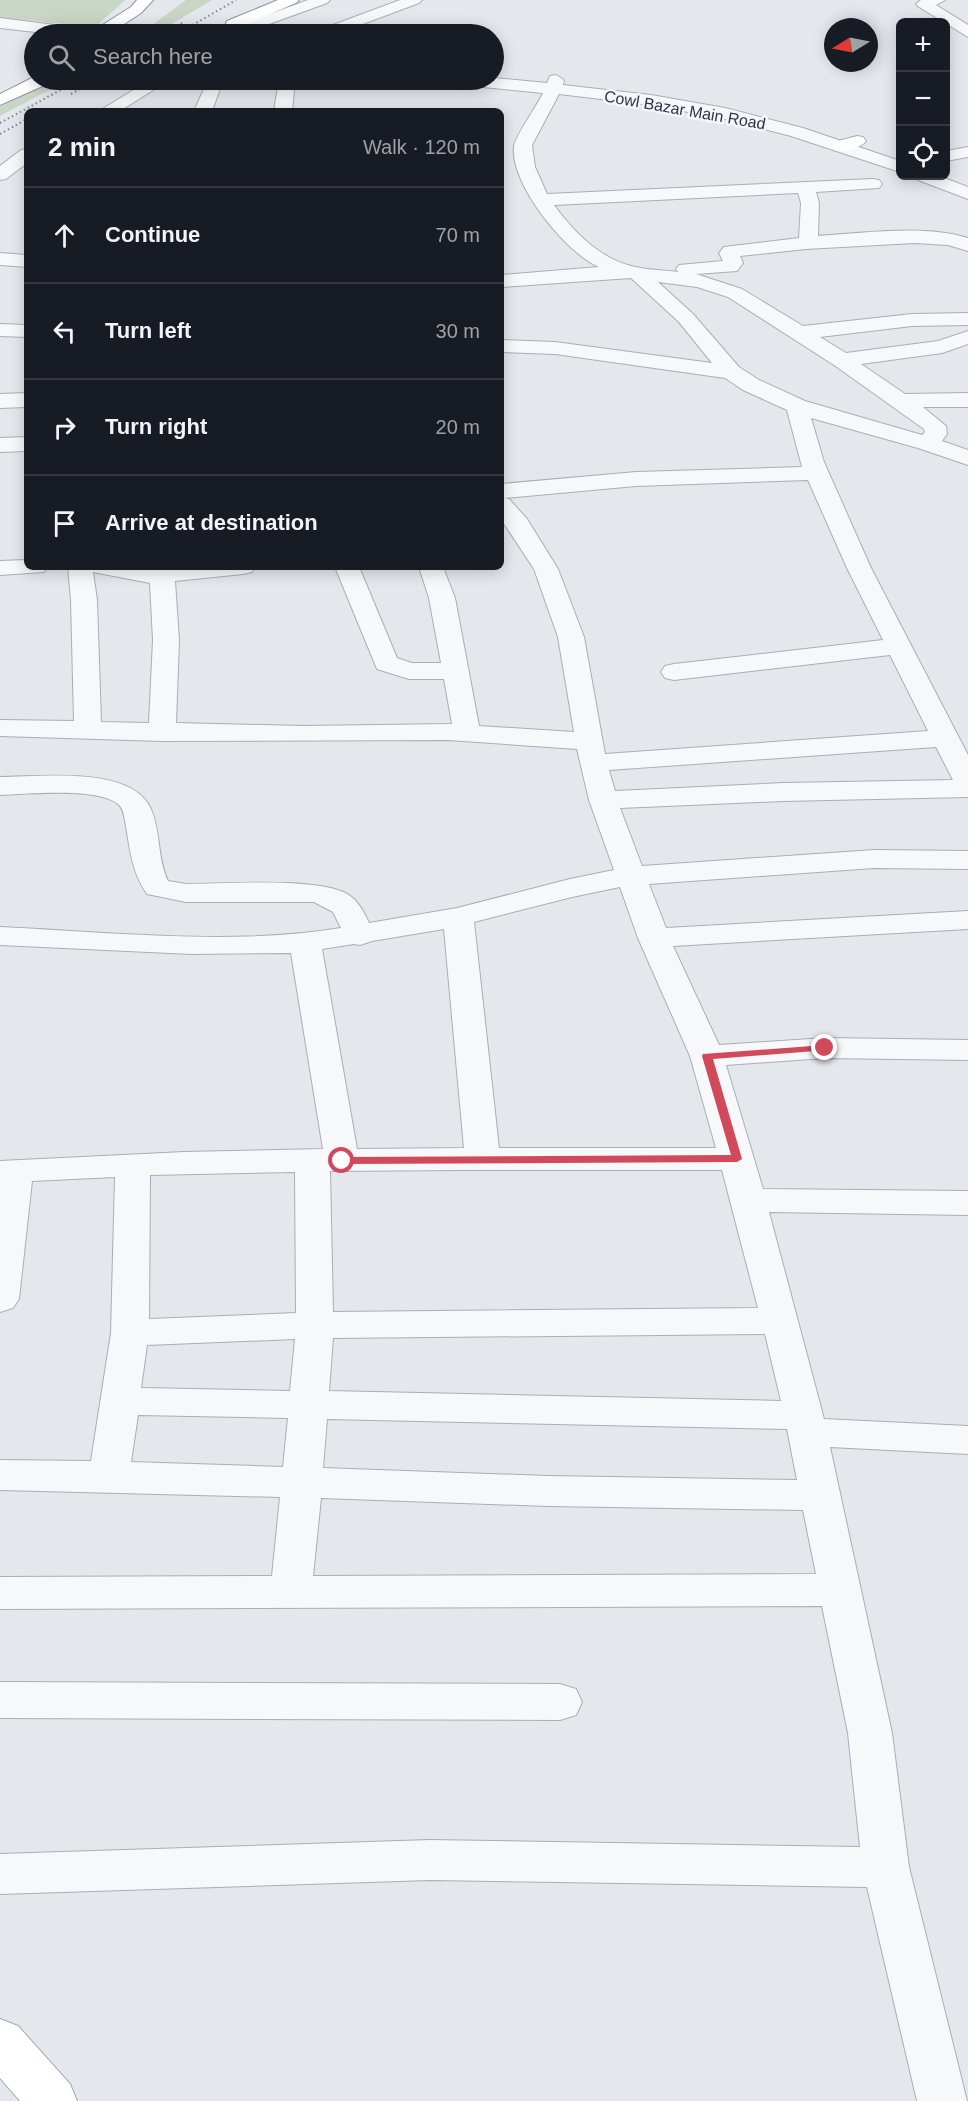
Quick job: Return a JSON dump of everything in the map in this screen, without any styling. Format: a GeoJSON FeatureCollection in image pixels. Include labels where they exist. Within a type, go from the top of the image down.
{"type":"FeatureCollection","features":[{"type":"Feature","properties":{"kind":"main road"},"geometry":{"type":"LineString","coordinates":[[114,24],[136,10],[145,0]]}},
{"type":"Feature","properties":{"kind":"main road"},"geometry":{"type":"LineString","coordinates":[[245,24],[291,0]]}},
{"type":"Feature","properties":{"kind":"main road"},"geometry":{"type":"LineString","coordinates":[[141,24],[149,19]]}},
{"type":"Feature","properties":{"kind":"main road"},"geometry":{"type":"LineString","coordinates":[[0,86],[24,74]]}},
{"type":"Feature","properties":{"kind":"main road"},"geometry":{"type":"LineString","coordinates":[[0,100],[24,88]]}},
{"type":"Feature","properties":{"kind":"main road"},"geometry":{"type":"LineString","coordinates":[[0,2042],[52,2101]]}},
{"type":"Feature","properties":{"kind":"street"},"geometry":{"type":"LineString","coordinates":[[251,24],[322,0]]}},
{"type":"Feature","properties":{"kind":"street"},"geometry":{"type":"LineString","coordinates":[[350,24],[414,0]]}},
{"type":"Feature","properties":{"kind":"street"},"geometry":{"type":"LineString","coordinates":[[937,0],[924,4],[968,32]]}},
{"type":"Feature","properties":{"kind":"street"},"geometry":{"type":"LineString","coordinates":[[0,23],[24,26]]}},
{"type":"Feature","properties":{"kind":"street"},"geometry":{"type":"LineString","coordinates":[[504,76],[555,84],[546,106],[523,145],[526,167],[541,200],[564,232],[601,261],[637,273],[700,281],[735,293],[842,360],[935,426],[936,435],[926,443]]}},
{"type":"Feature","properties":{"kind":"street","name":"Cowl Bazar Main Road"},"geometry":{"type":"LineString","coordinates":[[504,82],[555,84],[761,122],[849,143],[896,165]]}},
{"type":"Feature","properties":{"kind":"street"},"geometry":{"type":"LineString","coordinates":[[93,108],[121,90]]}},
{"type":"Feature","properties":{"kind":"street"},"geometry":{"type":"LineString","coordinates":[[113,108],[144,90]]}},
{"type":"Feature","properties":{"kind":"street"},"geometry":{"type":"LineString","coordinates":[[204,108],[212,90]]}},
{"type":"Feature","properties":{"kind":"street"},"geometry":{"type":"LineString","coordinates":[[283,108],[286,90]]}},
{"type":"Feature","properties":{"kind":"street"},"geometry":{"type":"LineString","coordinates":[[849,143],[896,155]]}},
{"type":"Feature","properties":{"kind":"street"},"geometry":{"type":"LineString","coordinates":[[950,155],[968,152]]}},
{"type":"Feature","properties":{"kind":"street"},"geometry":{"type":"LineString","coordinates":[[0,175],[24,156]]}},
{"type":"Feature","properties":{"kind":"street"},"geometry":{"type":"LineString","coordinates":[[0,190],[24,170]]}},
{"type":"Feature","properties":{"kind":"street"},"geometry":{"type":"LineString","coordinates":[[950,174],[968,181]]}},
{"type":"Feature","properties":{"kind":"street"},"geometry":{"type":"LineString","coordinates":[[934,180],[968,193]]}},
{"type":"Feature","properties":{"kind":"street"},"geometry":{"type":"LineString","coordinates":[[541,200],[873,184]]}},
{"type":"Feature","properties":{"kind":"street"},"geometry":{"type":"LineString","coordinates":[[805,187],[810,203],[808,242]]}},
{"type":"Feature","properties":{"kind":"street"},"geometry":{"type":"LineString","coordinates":[[504,281],[725,268],[733,263],[729,253],[731,251],[808,242],[932,238],[957,240],[968,245]]}},
{"type":"Feature","properties":{"kind":"street"},"geometry":{"type":"LineString","coordinates":[[0,259],[24,261]]}},
{"type":"Feature","properties":{"kind":"street"},"geometry":{"type":"LineString","coordinates":[[637,273],[686,318],[731,372],[752,385],[797,406],[926,443],[968,458]]}},
{"type":"Feature","properties":{"kind":"street"},"geometry":{"type":"LineString","coordinates":[[800,333],[912,320],[968,334]]}},
{"type":"Feature","properties":{"kind":"street"},"geometry":{"type":"LineString","coordinates":[[0,330],[24,331]]}},
{"type":"Feature","properties":{"kind":"street"},"geometry":{"type":"LineString","coordinates":[[842,360],[942,347],[968,334]]}},
{"type":"Feature","properties":{"kind":"street"},"geometry":{"type":"LineString","coordinates":[[504,346],[555,348],[731,372]]}},
{"type":"Feature","properties":{"kind":"street"},"geometry":{"type":"LineString","coordinates":[[0,401],[24,400]]}},
{"type":"Feature","properties":{"kind":"street"},"geometry":{"type":"LineString","coordinates":[[899,401],[968,400]]}},
{"type":"Feature","properties":{"kind":"street"},"geometry":{"type":"LineString","coordinates":[[797,406],[817,473],[859,568],[968,782]]}},
{"type":"Feature","properties":{"kind":"street"},"geometry":{"type":"LineString","coordinates":[[0,445],[24,444]]}},
{"type":"Feature","properties":{"kind":"street"},"geometry":{"type":"LineString","coordinates":[[504,491],[636,479],[817,473]]}},
{"type":"Feature","properties":{"kind":"street"},"geometry":{"type":"LineString","coordinates":[[504,508],[518,524],[546,569],[571,637],[591,752],[603,800],[654,938],[707,1056],[737,1159],[806,1424],[870,1732],[886,1867],[942,2101]]}},
{"type":"Feature","properties":{"kind":"street"},"geometry":{"type":"LineString","coordinates":[[0,568],[24,567]]}},
{"type":"Feature","properties":{"kind":"street"},"geometry":{"type":"LineString","coordinates":[[80,570],[84,600],[88,730]]}},
{"type":"Feature","properties":{"kind":"street"},"geometry":{"type":"LineString","coordinates":[[125,570],[150,576],[213,570]]}},
{"type":"Feature","properties":{"kind":"street"},"geometry":{"type":"LineString","coordinates":[[348,570],[386,663],[409,671],[455,671]]}},
{"type":"Feature","properties":{"kind":"street"},"geometry":{"type":"LineString","coordinates":[[432,570],[442,598],[467,733]]}},
{"type":"Feature","properties":{"kind":"street"},"geometry":{"type":"LineString","coordinates":[[162,575],[166,640],[162,733]]}},
{"type":"Feature","properties":{"kind":"street"},"geometry":{"type":"LineString","coordinates":[[674,672],[898,646]]}},
{"type":"Feature","properties":{"kind":"street"},"geometry":{"type":"LineString","coordinates":[[0,728],[162,733],[467,733],[591,752],[945,738]]}},
{"type":"Feature","properties":{"kind":"street"},"geometry":{"type":"LineString","coordinates":[[0,786],[67,786],[106,789],[125,796],[138,808],[147,866],[151,879],[158,888],[186,893],[314,893],[334,897],[346,906],[360,936]]}},
{"type":"Feature","properties":{"kind":"street"},"geometry":{"type":"LineString","coordinates":[[603,800],[783,792],[968,788]]}},
{"type":"Feature","properties":{"kind":"street"},"geometry":{"type":"LineString","coordinates":[[0,936],[191,945],[305,943],[360,936],[458,917],[570,888],[632,876],[874,859],[968,860]]}},
{"type":"Feature","properties":{"kind":"street"},"geometry":{"type":"LineString","coordinates":[[458,917],[469,999],[476,1104],[483,1160]]}},
{"type":"Feature","properties":{"kind":"street"},"geometry":{"type":"LineString","coordinates":[[654,938],[968,920]]}},
{"type":"Feature","properties":{"kind":"street"},"geometry":{"type":"LineString","coordinates":[[291,1590],[309,1404],[327,1161],[305,943]]}},
{"type":"Feature","properties":{"kind":"street"},"geometry":{"type":"LineString","coordinates":[[707,1056],[825,1048],[968,1050]]}},
{"type":"Feature","properties":{"kind":"street"},"geometry":{"type":"LineString","coordinates":[[0,1299],[8,1171],[133,1165],[327,1161],[737,1159]]}},
{"type":"Feature","properties":{"kind":"street"},"geometry":{"type":"LineString","coordinates":[[109,1476],[130,1333],[133,1165]]}},
{"type":"Feature","properties":{"kind":"street"},"geometry":{"type":"LineString","coordinates":[[748,1200],[968,1203]]}},
{"type":"Feature","properties":{"kind":"street"},"geometry":{"type":"LineString","coordinates":[[130,1333],[315,1325],[780,1321]]}},
{"type":"Feature","properties":{"kind":"street"},"geometry":{"type":"LineString","coordinates":[[120,1401],[309,1404],[806,1424],[968,1440]]}},
{"type":"Feature","properties":{"kind":"street"},"geometry":{"type":"LineString","coordinates":[[0,1475],[109,1476],[548,1491],[820,1495]]}},
{"type":"Feature","properties":{"kind":"street"},"geometry":{"type":"LineString","coordinates":[[0,1593],[291,1590],[840,1590]]}},
{"type":"Feature","properties":{"kind":"street"},"geometry":{"type":"LineString","coordinates":[[0,1700],[560,1702]]}},
{"type":"Feature","properties":{"kind":"street"},"geometry":{"type":"LineString","coordinates":[[0,1874],[430,1860],[886,1867]]}},
{"type":"Feature","properties":{"kind":"green space"},"geometry":{"type":"Polygon","coordinates":[[[0,0],[125,0],[98,24],[65,24],[15,19],[0,24],[0,0]]]}},
{"type":"Feature","properties":{"kind":"green space"},"geometry":{"type":"Polygon","coordinates":[[[186,0],[212,0],[172,24],[154,24],[186,0]]]}},
{"type":"Feature","properties":{"kind":"green space"},"geometry":{"type":"Polygon","coordinates":[[[33,90],[49,90],[0,116],[0,107],[33,90]]]}},
{"type":"Feature","properties":{"kind":"railway"},"geometry":{"type":"LineString","coordinates":[[194,24],[236,0]]}},
{"type":"Feature","properties":{"kind":"railway"},"geometry":{"type":"LineString","coordinates":[[28,108],[61,90]]}},
{"type":"Feature","properties":{"kind":"railway"},"geometry":{"type":"LineString","coordinates":[[71,94],[78,90]]}},
{"type":"Feature","properties":{"kind":"railway"},"geometry":{"type":"LineString","coordinates":[[0,123],[24,110]]}},
{"type":"Feature","properties":{"kind":"railway"},"geometry":{"type":"LineString","coordinates":[[0,134],[24,121]]}},
{"type":"Feature","properties":{"kind":"route"},"geometry":{"type":"LineString","coordinates":[[342,1161],[737,1159],[707,1056],[825,1048]]}}]}
